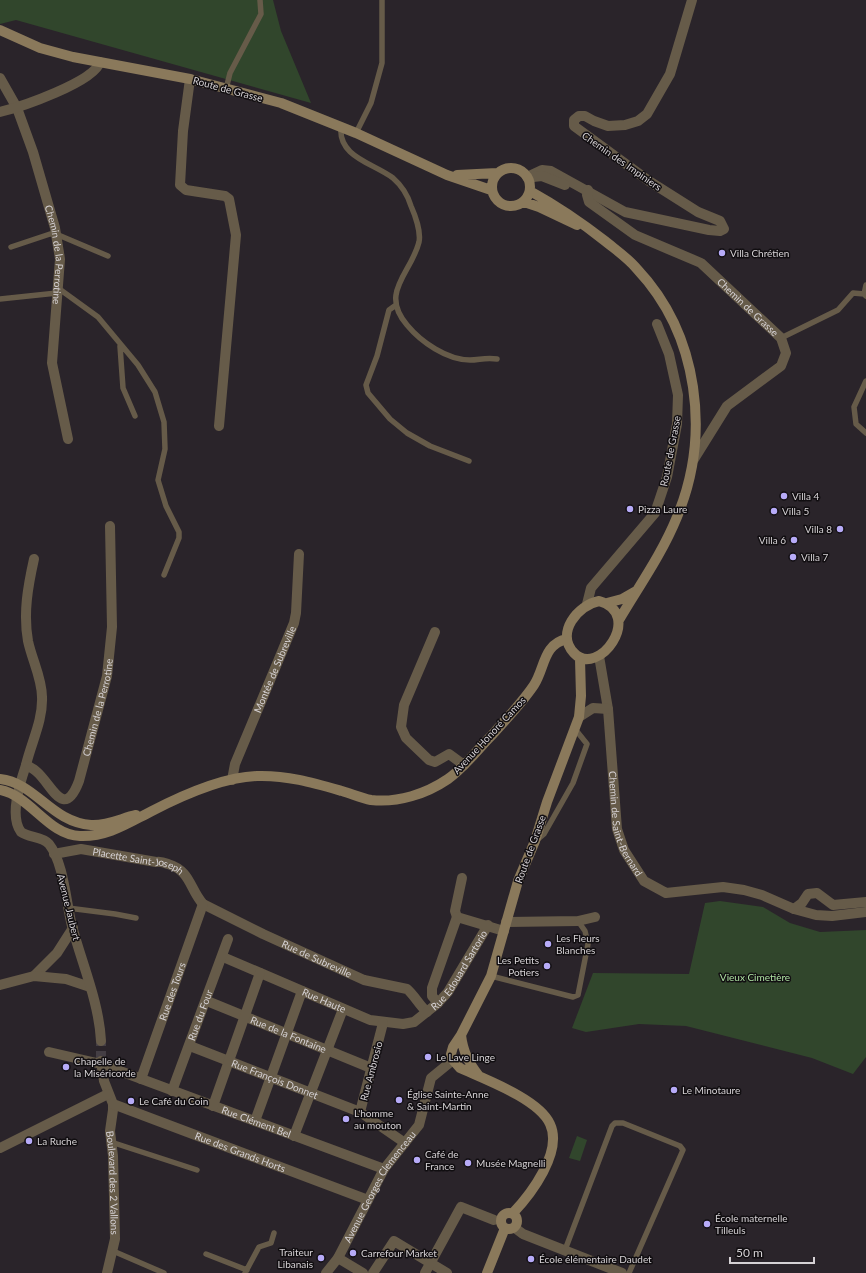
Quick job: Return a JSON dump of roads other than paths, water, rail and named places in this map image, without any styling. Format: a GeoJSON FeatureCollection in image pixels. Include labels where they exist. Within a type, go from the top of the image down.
{"type":"FeatureCollection","features":[{"type":"Feature","properties":{"kind":"main road","name":"Route de Grasse"},"geometry":{"type":"LineString","coordinates":[[0,30],[40,48],[100,62],[190,79],[281,103],[356,132],[447,175],[491,190]]}},
{"type":"Feature","properties":{"kind":"main road"},"geometry":{"type":"LineString","coordinates":[[513,168],[519,169],[527,177],[530,191],[524,202],[513,207],[496,201],[491,190],[493,178],[497,173],[502,170],[513,168]]}},
{"type":"Feature","properties":{"kind":"main road","name":"Route de Grasse"},"geometry":{"type":"LineString","coordinates":[[447,175],[497,173]]}},
{"type":"Feature","properties":{"kind":"main road","name":"Route de Grasse"},"geometry":{"type":"LineString","coordinates":[[530,191],[561,208],[594,232],[638,269],[659,296],[678,329],[693,379],[697,422],[694,460],[678,516],[662,551],[619,620]]}},
{"type":"Feature","properties":{"kind":"main road","name":"Route de Grasse"},"geometry":{"type":"LineString","coordinates":[[524,202],[540,207],[594,232]]}},
{"type":"Feature","properties":{"kind":"main road"},"geometry":{"type":"LineString","coordinates":[[607,603],[617,613],[619,620],[616,635],[611,644],[599,656],[588,660],[580,659],[573,653],[567,639],[568,629],[577,613],[586,604],[599,601],[607,603],[622,599],[636,591]]}},
{"type":"Feature","properties":{"kind":"main road","name":"Avenue Honoré Camos"},"geometry":{"type":"LineString","coordinates":[[0,779],[8,780],[19,792],[60,816],[81,823],[93,825],[106,823],[153,810],[209,787],[232,780],[255,776],[277,776],[302,779],[371,800],[397,799],[422,794],[434,788],[464,765],[517,707],[535,684],[546,654],[552,646],[567,639]]}},
{"type":"Feature","properties":{"kind":"main road","name":"Route de Grasse"},"geometry":{"type":"LineString","coordinates":[[453,1060],[451,1054],[453,1047],[461,1035],[491,976],[518,881],[535,841],[546,802],[579,717],[581,696],[580,659]]}},
{"type":"Feature","properties":{"kind":"main road","name":"Avenue Honoré Camos"},"geometry":{"type":"LineString","coordinates":[[0,790],[19,792]]}},
{"type":"Feature","properties":{"kind":"main road"},"geometry":{"type":"LineString","coordinates":[[461,1035],[463,1049],[466,1056],[480,1077]]}},
{"type":"Feature","properties":{"kind":"main road"},"geometry":{"type":"LineString","coordinates":[[453,1060],[460,1068],[480,1077],[533,1106],[550,1124],[554,1140],[550,1158],[534,1185],[513,1214]]}},
{"type":"Feature","properties":{"kind":"main road"},"geometry":{"type":"LineString","coordinates":[[487,1273],[510,1228],[518,1220],[513,1214],[507,1213],[502,1217],[501,1222],[510,1228]]}},
{"type":"Feature","properties":{"kind":"street","name":"Chemin des Impiniers"},"geometry":{"type":"LineString","coordinates":[[527,177],[542,176],[573,188],[588,190],[625,212],[709,230],[720,231],[724,229],[720,221],[698,212],[649,181],[574,126],[574,120],[579,116],[585,116],[608,126],[625,125],[638,121],[647,114],[670,74],[692,0]]}},
{"type":"Feature","properties":{"kind":"street"},"geometry":{"type":"LineString","coordinates":[[0,112],[17,108],[76,84],[91,74],[99,66],[100,62]]}},
{"type":"Feature","properties":{"kind":"street","name":"Chemin de la Perrotine"},"geometry":{"type":"LineString","coordinates":[[0,78],[17,108],[33,152],[56,234],[60,259],[52,363],[68,439]]}},
{"type":"Feature","properties":{"kind":"street"},"geometry":{"type":"LineString","coordinates":[[190,79],[183,131],[180,185],[186,190],[225,196],[229,199],[232,206],[236,235],[219,426]]}},
{"type":"Feature","properties":{"kind":"street","name":"Chemin de Grasse"},"geometry":{"type":"LineString","coordinates":[[588,190],[587,195],[589,202],[635,235],[701,263],[781,338],[786,353],[781,366],[727,406],[694,460]]}},
{"type":"Feature","properties":{"kind":"street","name":"Route de Grasse"},"geometry":{"type":"LineString","coordinates":[[586,604],[591,588],[655,513],[667,477],[677,424],[678,395],[669,354],[657,324]]}},
{"type":"Feature","properties":{"kind":"street","name":"Chemin de la Perrotine"},"geometry":{"type":"LineString","coordinates":[[26,765],[38,772],[58,798],[64,799],[74,793],[90,744],[107,676],[112,627],[110,526]]}},
{"type":"Feature","properties":{"kind":"street","name":"Montée de Subreville"},"geometry":{"type":"LineString","coordinates":[[232,780],[235,764],[296,613],[299,554]]}},
{"type":"Feature","properties":{"kind":"street"},"geometry":{"type":"LineString","coordinates":[[19,792],[40,717],[42,699],[42,691],[28,642],[26,625],[27,596],[34,559]]}},
{"type":"Feature","properties":{"kind":"street"},"geometry":{"type":"LineString","coordinates":[[435,632],[404,705],[402,727],[406,738],[429,760],[435,762],[449,754],[464,765]]}},
{"type":"Feature","properties":{"kind":"street","name":"Chemin de Saint-Bernard"},"geometry":{"type":"LineString","coordinates":[[599,656],[608,709],[617,829],[624,850],[644,881],[666,893],[723,888],[744,890],[762,895],[794,909],[816,914],[832,916],[866,912]]}},
{"type":"Feature","properties":{"kind":"street"},"geometry":{"type":"LineString","coordinates":[[579,717],[593,708],[608,709]]}},
{"type":"Feature","properties":{"kind":"street","name":"Avenue Jaubert"},"geometry":{"type":"LineString","coordinates":[[19,792],[15,812],[18,828],[25,835],[46,841],[54,854],[60,871],[73,928],[100,1022],[101,1042]]}},
{"type":"Feature","properties":{"kind":"street","name":"Placette Saint-Joseph"},"geometry":{"type":"LineString","coordinates":[[54,854],[80,849],[156,862],[160,861],[172,865],[177,867],[186,875],[198,898],[203,904]]}},
{"type":"Feature","properties":{"kind":"street"},"geometry":{"type":"LineString","coordinates":[[438,1003],[432,996],[432,988],[456,917],[455,911],[462,878]]}},
{"type":"Feature","properties":{"kind":"street"},"geometry":{"type":"LineString","coordinates":[[794,909],[802,903],[808,894],[817,893],[833,905],[866,902]]}},
{"type":"Feature","properties":{"kind":"street","name":"Rue de Subreville"},"geometry":{"type":"LineString","coordinates":[[203,904],[263,934],[364,980],[407,989],[419,1006],[427,1012]]}},
{"type":"Feature","properties":{"kind":"street","name":"Rue des Tours"},"geometry":{"type":"LineString","coordinates":[[141,1079],[203,904]]}},
{"type":"Feature","properties":{"kind":"street"},"geometry":{"type":"LineString","coordinates":[[456,917],[488,925],[505,926],[578,921],[595,918]]}},
{"type":"Feature","properties":{"kind":"street","name":"Rue Edouard Sartorio"},"geometry":{"type":"LineString","coordinates":[[427,1012],[448,992],[488,925]]}},
{"type":"Feature","properties":{"kind":"street"},"geometry":{"type":"LineString","coordinates":[[34,976],[57,953],[73,928]]}},
{"type":"Feature","properties":{"kind":"street","name":"Rue du Four"},"geometry":{"type":"LineString","coordinates":[[172,1091],[207,1001],[228,939]]}},
{"type":"Feature","properties":{"kind":"street","name":"Rue Haute"},"geometry":{"type":"LineString","coordinates":[[223,957],[370,1020],[384,1023],[402,1024],[414,1022],[427,1012]]}},
{"type":"Feature","properties":{"kind":"street"},"geometry":{"type":"LineString","coordinates":[[213,1106],[260,973]]}},
{"type":"Feature","properties":{"kind":"street"},"geometry":{"type":"LineString","coordinates":[[0,985],[34,976],[66,979],[90,987]]}},
{"type":"Feature","properties":{"kind":"street"},"geometry":{"type":"LineString","coordinates":[[255,1121],[302,991]]}},
{"type":"Feature","properties":{"kind":"street","name":"Rue de la Fontaine"},"geometry":{"type":"LineString","coordinates":[[207,1001],[371,1068]]}},
{"type":"Feature","properties":{"kind":"street"},"geometry":{"type":"LineString","coordinates":[[294,1136],[312,1093],[343,1009]]}},
{"type":"Feature","properties":{"kind":"street","name":"Rue Ambrosio"},"geometry":{"type":"LineString","coordinates":[[384,1023],[360,1112],[405,1143]]}},
{"type":"Feature","properties":{"kind":"street","name":"Rue François Donnet"},"geometry":{"type":"LineString","coordinates":[[190,1046],[360,1112]]}},
{"type":"Feature","properties":{"kind":"street","name":"Rue Clément Bel"},"geometry":{"type":"LineString","coordinates":[[49,1052],[101,1062],[129,1076],[141,1079],[384,1169]]}},
{"type":"Feature","properties":{"kind":"street","name":"Avenue Georges Clemenceau"},"geometry":{"type":"LineString","coordinates":[[326,1273],[338,1258],[384,1169],[419,1126],[431,1078],[453,1060]]}},
{"type":"Feature","properties":{"kind":"street","name":"Boulevard des 2 Vallons"},"geometry":{"type":"LineString","coordinates":[[101,1062],[108,1094],[113,1104],[111,1142],[113,1156],[114,1251],[107,1273]]}},
{"type":"Feature","properties":{"kind":"street"},"geometry":{"type":"LineString","coordinates":[[0,1147],[108,1094]]}},
{"type":"Feature","properties":{"kind":"street","name":"Rue des Grands Horts"},"geometry":{"type":"LineString","coordinates":[[113,1104],[368,1200]]}},
{"type":"Feature","properties":{"kind":"street"},"geometry":{"type":"LineString","coordinates":[[425,1273],[461,1207],[494,1220]]}},
{"type":"Feature","properties":{"kind":"street"},"geometry":{"type":"LineString","coordinates":[[510,1228],[622,1273]]}},
{"type":"Feature","properties":{"kind":"street"},"geometry":{"type":"LineString","coordinates":[[373,1273],[394,1242],[447,1273]]}},
{"type":"Feature","properties":{"kind":"street"},"geometry":{"type":"LineString","coordinates":[[338,1258],[363,1273]]}},
{"type":"Feature","properties":{"kind":"lane"},"geometry":{"type":"LineString","coordinates":[[226,89],[230,74],[261,14],[260,0]]}},
{"type":"Feature","properties":{"kind":"lane"},"geometry":{"type":"LineString","coordinates":[[356,132],[371,103],[382,63],[382,0]]}},
{"type":"Feature","properties":{"kind":"lane"},"geometry":{"type":"LineString","coordinates":[[341,126],[340,137],[348,151],[394,179],[404,191],[412,206],[419,241],[395,294],[396,305],[407,325],[420,338],[447,355],[468,360],[488,357],[496,359]]}},
{"type":"Feature","properties":{"kind":"lane"},"geometry":{"type":"LineString","coordinates":[[11,247],[50,234],[56,234],[108,256]]}},
{"type":"Feature","properties":{"kind":"lane"},"geometry":{"type":"LineString","coordinates":[[781,338],[838,310],[853,293],[865,295],[866,285]]}},
{"type":"Feature","properties":{"kind":"lane"},"geometry":{"type":"LineString","coordinates":[[0,299],[57,290],[98,317],[138,365],[155,392],[164,422],[165,449],[158,480],[166,506],[179,532],[179,538],[164,575]]}},
{"type":"Feature","properties":{"kind":"lane"},"geometry":{"type":"LineString","coordinates":[[396,305],[389,310],[377,356],[366,385],[368,393],[390,419],[407,433],[430,446],[469,461]]}},
{"type":"Feature","properties":{"kind":"lane"},"geometry":{"type":"LineString","coordinates":[[120,345],[123,388],[135,416]]}},
{"type":"Feature","properties":{"kind":"lane"},"geometry":{"type":"LineString","coordinates":[[866,381],[854,407],[856,424],[866,433]]}},
{"type":"Feature","properties":{"kind":"lane"},"geometry":{"type":"LineString","coordinates":[[535,841],[544,834],[573,783],[587,744],[575,729]]}},
{"type":"Feature","properties":{"kind":"lane"},"geometry":{"type":"LineString","coordinates":[[68,908],[136,918]]}},
{"type":"Feature","properties":{"kind":"lane"},"geometry":{"type":"LineString","coordinates":[[491,976],[573,997],[578,995],[588,944],[585,931],[578,921]]}},
{"type":"Feature","properties":{"kind":"lane"},"geometry":{"type":"LineString","coordinates":[[565,1250],[612,1126],[615,1123],[623,1123],[680,1146],[682,1150],[629,1273]]}},
{"type":"Feature","properties":{"kind":"lane"},"geometry":{"type":"LineString","coordinates":[[111,1142],[197,1170]]}},
{"type":"Feature","properties":{"kind":"lane"},"geometry":{"type":"LineString","coordinates":[[206,1254],[246,1271],[259,1247],[271,1243],[274,1233]]}},
{"type":"Feature","properties":{"kind":"lane"},"geometry":{"type":"LineString","coordinates":[[114,1251],[164,1273]]}},
{"type":"Feature","properties":{"kind":"tunnel"},"geometry":{"type":"LineString","coordinates":[[101,1041],[101,1061]]}},
{"type":"Feature","properties":{"kind":"place","name":"Villa Chrétien"},"geometry":{"type":"Point","coordinates":[722,253]}},
{"type":"Feature","properties":{"kind":"place","name":"Villa 4"},"geometry":{"type":"Point","coordinates":[784,496]}},
{"type":"Feature","properties":{"kind":"place","name":"Pizza Laure"},"geometry":{"type":"Point","coordinates":[630,509]}},
{"type":"Feature","properties":{"kind":"place","name":"Villa 5"},"geometry":{"type":"Point","coordinates":[774,511]}},
{"type":"Feature","properties":{"kind":"place","name":"Villa 8"},"geometry":{"type":"Point","coordinates":[840,529]}},
{"type":"Feature","properties":{"kind":"place","name":"Villa 6"},"geometry":{"type":"Point","coordinates":[794,540]}},
{"type":"Feature","properties":{"kind":"place","name":"Villa 7"},"geometry":{"type":"Point","coordinates":[793,557]}},
{"type":"Feature","properties":{"kind":"place","name":"Les Fleurs Blanches"},"geometry":{"type":"Point","coordinates":[548,944]}},
{"type":"Feature","properties":{"kind":"place","name":"Les Petits Potiers"},"geometry":{"type":"Point","coordinates":[547,966]}},
{"type":"Feature","properties":{"kind":"place","name":"Le Lave Linge"},"geometry":{"type":"Point","coordinates":[428,1057]}},
{"type":"Feature","properties":{"kind":"place","name":"Chapelle de la Miséricorde"},"geometry":{"type":"Point","coordinates":[66,1067]}},
{"type":"Feature","properties":{"kind":"place","name":"Le Minotaure"},"geometry":{"type":"Point","coordinates":[674,1090]}},
{"type":"Feature","properties":{"kind":"place","name":"Église Sainte-Anne & Saint-Martin"},"geometry":{"type":"Point","coordinates":[399,1100]}},
{"type":"Feature","properties":{"kind":"place","name":"Le Café du Coin"},"geometry":{"type":"Point","coordinates":[131,1101]}},
{"type":"Feature","properties":{"kind":"place","name":"L'homme au mouton"},"geometry":{"type":"Point","coordinates":[346,1119]}},
{"type":"Feature","properties":{"kind":"place","name":"La Ruche"},"geometry":{"type":"Point","coordinates":[29,1141]}},
{"type":"Feature","properties":{"kind":"place","name":"Café de France"},"geometry":{"type":"Point","coordinates":[417,1160]}},
{"type":"Feature","properties":{"kind":"place","name":"Musée Magnelli"},"geometry":{"type":"Point","coordinates":[468,1163]}},
{"type":"Feature","properties":{"kind":"place","name":"École maternelle Tilleuls"},"geometry":{"type":"Point","coordinates":[707,1224]}},
{"type":"Feature","properties":{"kind":"place","name":"Carrefour Market"},"geometry":{"type":"Point","coordinates":[353,1253]}},
{"type":"Feature","properties":{"kind":"place","name":"Traiteur Libanais"},"geometry":{"type":"Point","coordinates":[321,1258]}},
{"type":"Feature","properties":{"kind":"place","name":"École élémentaire Daudet"},"geometry":{"type":"Point","coordinates":[531,1259]}},
{"type":"Feature","properties":{"kind":"park label","name":"Vieux Cimetière"},"geometry":{"type":"Point","coordinates":[755,977]}}]}
